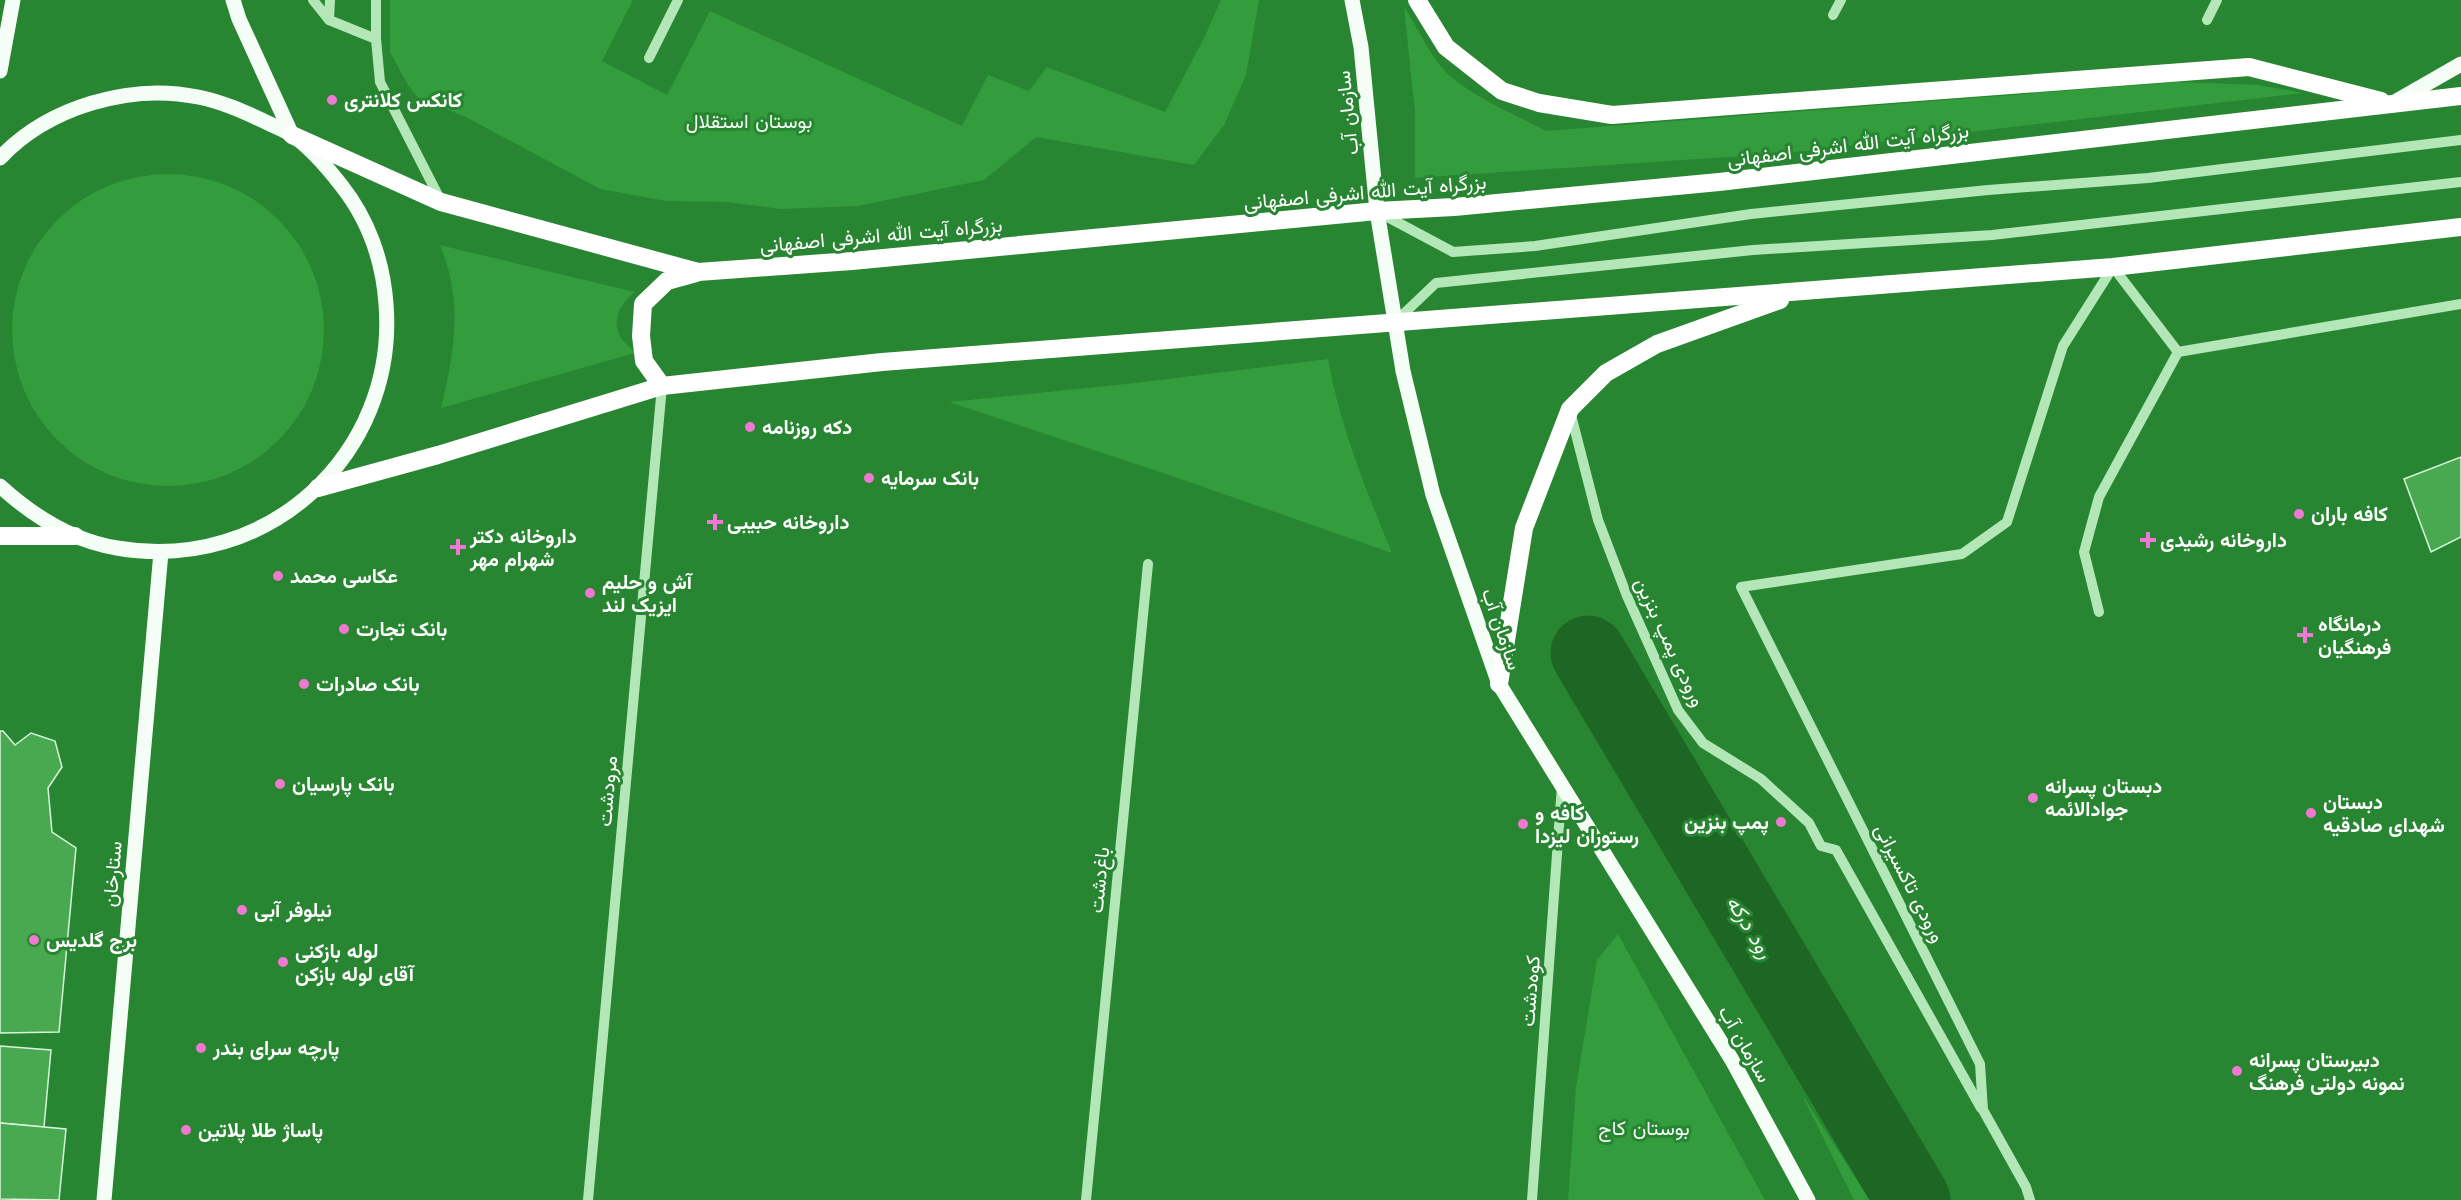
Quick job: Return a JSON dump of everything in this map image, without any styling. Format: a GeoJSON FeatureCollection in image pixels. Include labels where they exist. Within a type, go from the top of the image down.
{"type":"FeatureCollection","features":[{"type":"Feature","properties":{"kind":"highway"},"geometry":{"type":"LineString","coordinates":[[1417,0],[1446,47],[1502,91],[1539,103],[1612,115],[2249,67],[2391,104]]}},
{"type":"Feature","properties":{"kind":"highway","name":"بزرگراه آیت الله اشرفی اصفهانی"},"geometry":{"type":"LineString","coordinates":[[292,135],[441,202],[698,273],[1719,182],[2461,96]]}},
{"type":"Feature","properties":{"kind":"highway"},"geometry":{"type":"LineString","coordinates":[[318,488],[438,455],[662,386],[882,362],[2113,267],[2461,227]]}},
{"type":"Feature","properties":{"kind":"highway"},"geometry":{"type":"LineString","coordinates":[[662,386],[644,361],[641,336],[643,304],[667,281],[698,273]]}},
{"type":"Feature","properties":{"kind":"highway"},"geometry":{"type":"LineString","coordinates":[[1499,684],[1524,528],[1570,409],[1606,373],[1657,344],[1803,292]]}},
{"type":"Feature","properties":{"kind":"highway"},"geometry":{"type":"LineString","coordinates":[[0,536],[75,536]]}},
{"type":"Feature","properties":{"kind":"main road"},"geometry":{"type":"LineString","coordinates":[[0,71],[13,0]]}},
{"type":"Feature","properties":{"kind":"main road"},"geometry":{"type":"LineString","coordinates":[[233,0],[239,19],[292,135]]}},
{"type":"Feature","properties":{"kind":"main road","name":"سازمان آب"},"geometry":{"type":"LineString","coordinates":[[1352,0],[1362,47],[1377,211],[1403,372],[1433,495],[1499,684],[1732,1060],[1808,1200]]}},
{"type":"Feature","properties":{"kind":"main road"},"geometry":{"type":"LineString","coordinates":[[2391,104],[2461,64]]}},
{"type":"Feature","properties":{"kind":"main road"},"geometry":{"type":"LineString","coordinates":[[0,158],[28,134],[58,117],[89,104],[122,96],[156,93],[189,95],[222,102],[292,135],[326,165],[353,200],[373,240],[385,283],[387,316],[383,372],[369,414],[347,453],[318,488],[296,506],[246,535],[199,548],[161,552],[117,548],[75,536],[45,521],[18,503],[0,486]]}},
{"type":"Feature","properties":{"kind":"main road","name":"ستارخان"},"geometry":{"type":"LineString","coordinates":[[104,1200],[161,552]]}},
{"type":"Feature","properties":{"kind":"street"},"geometry":{"type":"LineString","coordinates":[[313,0],[329,20],[376,39]]}},
{"type":"Feature","properties":{"kind":"street"},"geometry":{"type":"LineString","coordinates":[[329,20],[330,0]]}},
{"type":"Feature","properties":{"kind":"street"},"geometry":{"type":"LineString","coordinates":[[376,0],[376,39],[380,82],[441,202]]}},
{"type":"Feature","properties":{"kind":"street"},"geometry":{"type":"LineString","coordinates":[[649,58],[678,0]]}},
{"type":"Feature","properties":{"kind":"street"},"geometry":{"type":"LineString","coordinates":[[1833,15],[1841,0]]}},
{"type":"Feature","properties":{"kind":"street"},"geometry":{"type":"LineString","coordinates":[[2207,20],[2217,0]]}},
{"type":"Feature","properties":{"kind":"street"},"geometry":{"type":"LineString","coordinates":[[1377,211],[1453,252],[1535,246],[1751,214],[1988,190],[2148,178],[2461,140]]}},
{"type":"Feature","properties":{"kind":"street"},"geometry":{"type":"LineString","coordinates":[[1395,322],[1436,283],[1754,250],[1992,235],[2461,182]]}},
{"type":"Feature","properties":{"kind":"street"},"geometry":{"type":"LineString","coordinates":[[2113,267],[2178,352]]}},
{"type":"Feature","properties":{"kind":"street","name":"ورودی تاکسیرانی"},"geometry":{"type":"LineString","coordinates":[[2030,1200],[2026,1187],[1983,1110],[1980,1064],[1741,587],[1962,554],[2007,522],[2063,346],[2113,267]]}},
{"type":"Feature","properties":{"kind":"street"},"geometry":{"type":"LineString","coordinates":[[2178,352],[2461,304]]}},
{"type":"Feature","properties":{"kind":"street"},"geometry":{"type":"LineString","coordinates":[[2099,612],[2084,552],[2099,497],[2178,352]]}},
{"type":"Feature","properties":{"kind":"street","name":"مرودشت"},"geometry":{"type":"LineString","coordinates":[[588,1200],[662,386]]}},
{"type":"Feature","properties":{"kind":"street","name":"ورودی پمپ بنزین"},"geometry":{"type":"LineString","coordinates":[[1570,409],[1598,519],[1627,596],[1678,710],[1703,742],[1761,779],[1809,823],[1821,846],[1836,850],[1983,1110]]}},
{"type":"Feature","properties":{"kind":"street","name":"باغ‌دشت"},"geometry":{"type":"LineString","coordinates":[[1086,1200],[1148,564]]}},
{"type":"Feature","properties":{"kind":"street","name":"کوه‌دشت"},"geometry":{"type":"LineString","coordinates":[[1532,1200],[1562,784]]}},
{"type":"Feature","properties":{"kind":"green space","name":"بوستان استقلال"},"geometry":{"type":"Polygon","coordinates":[[[390,0],[633,0],[602,61],[667,95],[710,11],[962,126],[988,75],[1029,91],[1047,67],[1165,112],[1221,0],[1259,0],[1246,75],[1224,125],[1194,165],[1036,137],[984,180],[858,206],[781,209],[726,202],[666,201],[600,189],[466,117],[418,98],[390,52],[390,0]]]}},
{"type":"Feature","properties":{"kind":"green space"},"geometry":{"type":"Polygon","coordinates":[[[1404,7],[1431,53],[1450,76],[1484,99],[1546,131],[2178,82],[2259,85],[2304,93],[1788,153],[1415,178],[1415,113],[1404,7]]]}},
{"type":"Feature","properties":{"kind":"green space"},"geometry":{"type":"Polygon","coordinates":[[[168,174],[198,177],[242,192],[267,209],[289,231],[306,256],[312,270],[321,300],[324,330],[321,360],[306,404],[289,429],[267,451],[242,468],[228,474],[198,483],[168,486],[138,483],[94,468],[69,451],[47,429],[30,404],[24,390],[15,360],[12,330],[15,300],[30,256],[47,231],[69,209],[94,192],[108,186],[138,177],[168,174]]]}},
{"type":"Feature","properties":{"kind":"green space"},"geometry":{"type":"Polygon","coordinates":[[[440,245],[635,292],[619,310],[617,328],[620,337],[635,353],[441,408],[453,346],[454,306],[452,286],[440,245]]]}},
{"type":"Feature","properties":{"kind":"green space"},"geometry":{"type":"Polygon","coordinates":[[[1328,359],[1339,409],[1363,482],[1392,553],[1172,476],[949,402],[1135,383],[1328,359]]]}},
{"type":"Feature","properties":{"kind":"green space","name":"بوستان کاج"},"geometry":{"type":"Polygon","coordinates":[[[1618,934],[1765,1200],[1568,1200],[1576,1087],[1597,960],[1618,934]]]}},
{"type":"Feature","properties":{"kind":"green space"},"geometry":{"type":"Polygon","coordinates":[[[1801,1093],[1870,1200],[1854,1200],[1801,1093]]]}},
{"type":"Feature","properties":{"kind":"building"},"geometry":{"type":"Polygon","coordinates":[[[2461,457],[2461,537],[2431,552],[2404,479],[2461,457]]]}},
{"type":"Feature","properties":{"kind":"building","name":"برج گلدیس"},"geometry":{"type":"Polygon","coordinates":[[[0,731],[3,731],[15,745],[31,733],[55,741],[62,767],[48,788],[52,832],[76,848],[59,1032],[0,1033],[0,731]]]}},
{"type":"Feature","properties":{"kind":"building"},"geometry":{"type":"Polygon","coordinates":[[[0,1046],[51,1050],[44,1127],[0,1123],[0,1046]]]}},
{"type":"Feature","properties":{"kind":"building"},"geometry":{"type":"Polygon","coordinates":[[[0,1123],[66,1129],[59,1200],[0,1199],[0,1123]]]}},
{"type":"Feature","properties":{"kind":"waterway","name":"رود درکه"},"geometry":{"type":"LineString","coordinates":[[1588,653],[1913,1200]]}},
{"type":"Feature","properties":{"kind":"place","name":"کانکس کلانتری"},"geometry":{"type":"Point","coordinates":[332,100]}},
{"type":"Feature","properties":{"kind":"place","name":"دکه روزنامه"},"geometry":{"type":"Point","coordinates":[750,427]}},
{"type":"Feature","properties":{"kind":"place","name":"بانک سرمایه"},"geometry":{"type":"Point","coordinates":[869,478]}},
{"type":"Feature","properties":{"kind":"place","name":"کافه باران"},"geometry":{"type":"Point","coordinates":[2299,514]}},
{"type":"Feature","properties":{"kind":"place","name":"داروخانه حبیبی"},"geometry":{"type":"Point","coordinates":[715,522]}},
{"type":"Feature","properties":{"kind":"place","name":"داروخانه رشیدی"},"geometry":{"type":"Point","coordinates":[2148,540]}},
{"type":"Feature","properties":{"kind":"place","name":"داروخانه دکتر شهرام مهر"},"geometry":{"type":"Point","coordinates":[458,547]}},
{"type":"Feature","properties":{"kind":"place","name":"عکاسی محمد"},"geometry":{"type":"Point","coordinates":[278,576]}},
{"type":"Feature","properties":{"kind":"place","name":"آش و حلیم ایزیک لند"},"geometry":{"type":"Point","coordinates":[590,593]}},
{"type":"Feature","properties":{"kind":"place","name":"بانک تجارت"},"geometry":{"type":"Point","coordinates":[344,629]}},
{"type":"Feature","properties":{"kind":"place","name":"درمانگاه فرهنگیان"},"geometry":{"type":"Point","coordinates":[2305,635]}},
{"type":"Feature","properties":{"kind":"place","name":"بانک صادرات"},"geometry":{"type":"Point","coordinates":[304,684]}},
{"type":"Feature","properties":{"kind":"place","name":"بانک پارسیان"},"geometry":{"type":"Point","coordinates":[280,784]}},
{"type":"Feature","properties":{"kind":"place","name":"دبستان پسرانه جوادالائمه"},"geometry":{"type":"Point","coordinates":[2033,798]}},
{"type":"Feature","properties":{"kind":"place","name":"دبستان شهدای صادقیه"},"geometry":{"type":"Point","coordinates":[2311,813]}},
{"type":"Feature","properties":{"kind":"place","name":"پمپ بنزین"},"geometry":{"type":"Point","coordinates":[1781,822]}},
{"type":"Feature","properties":{"kind":"place","name":"کافه و رستوران لیزدا"},"geometry":{"type":"Point","coordinates":[1523,824]}},
{"type":"Feature","properties":{"kind":"place","name":"نیلوفر آبى"},"geometry":{"type":"Point","coordinates":[242,910]}},
{"type":"Feature","properties":{"kind":"place","name":"برج گلدیس"},"geometry":{"type":"Point","coordinates":[34,940]}},
{"type":"Feature","properties":{"kind":"place","name":"لوله بازکنی آقای لوله بازکن"},"geometry":{"type":"Point","coordinates":[283,962]}},
{"type":"Feature","properties":{"kind":"place","name":"پارچه سرای بندر"},"geometry":{"type":"Point","coordinates":[201,1048]}},
{"type":"Feature","properties":{"kind":"place","name":"دبيرستان پسرانه نمونه دولتی فرهنگ"},"geometry":{"type":"Point","coordinates":[2237,1071]}},
{"type":"Feature","properties":{"kind":"place","name":"پاساژ طلا پلاتین"},"geometry":{"type":"Point","coordinates":[186,1130]}}]}
